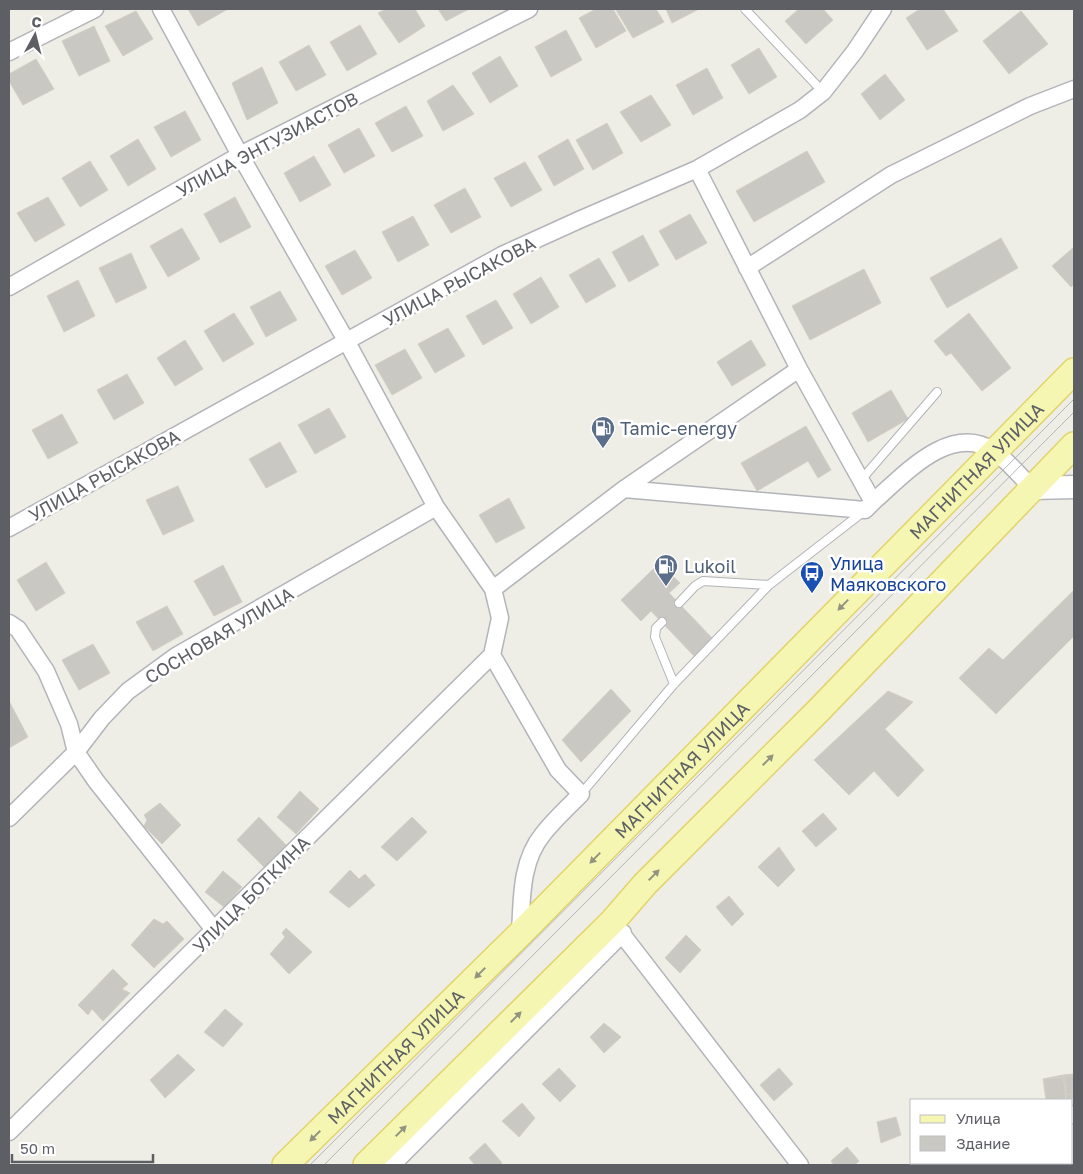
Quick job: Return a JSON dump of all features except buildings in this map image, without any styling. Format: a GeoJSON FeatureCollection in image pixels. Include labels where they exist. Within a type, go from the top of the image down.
{"type":"FeatureCollection","features":[{"type":"Feature","properties":{"kind":"main road","name":"МАГНИТНАЯ УЛИЦА"},"geometry":{"type":"LineString","coordinates":[[285,1165],[520,934],[1074,371]]}},
{"type":"Feature","properties":{"kind":"main road"},"geometry":{"type":"LineString","coordinates":[[366,1165],[618,927],[645,884],[819,710],[1074,445]]}},
{"type":"Feature","properties":{"kind":"main road"},"geometry":{"type":"LineString","coordinates":[[1032,488],[1074,487]]}},
{"type":"Feature","properties":{"kind":"street"},"geometry":{"type":"LineString","coordinates":[[9,52],[95,9]]}},
{"type":"Feature","properties":{"kind":"street"},"geometry":{"type":"LineString","coordinates":[[161,9],[240,155],[347,342],[436,507],[493,589],[500,618],[492,655],[558,770],[580,794],[542,834],[532,851],[525,871],[520,934]]}},
{"type":"Feature","properties":{"kind":"street","name":"УЛИЦА ЭНТУЗИАСТОВ"},"geometry":{"type":"LineString","coordinates":[[9,287],[240,155],[529,9]]}},
{"type":"Feature","properties":{"kind":"street","name":"УЛИЦА РЫСАКОВА"},"geometry":{"type":"LineString","coordinates":[[9,528],[502,255],[697,169],[800,110],[824,92],[883,9]]}},
{"type":"Feature","properties":{"kind":"street"},"geometry":{"type":"LineString","coordinates":[[747,268],[891,175],[1030,106],[1074,89]]}},
{"type":"Feature","properties":{"kind":"street"},"geometry":{"type":"LineString","coordinates":[[697,169],[799,369],[862,480],[869,506]]}},
{"type":"Feature","properties":{"kind":"street"},"geometry":{"type":"LineString","coordinates":[[493,589],[624,489],[799,369]]}},
{"type":"Feature","properties":{"kind":"street"},"geometry":{"type":"LineString","coordinates":[[624,489],[869,506],[935,450],[966,442],[979,444],[994,451],[1032,488]]}},
{"type":"Feature","properties":{"kind":"street","name":"СОСНОВАЯ УЛИЦА"},"geometry":{"type":"LineString","coordinates":[[9,818],[76,752],[102,718],[128,691],[176,656],[436,507]]}},
{"type":"Feature","properties":{"kind":"street"},"geometry":{"type":"LineString","coordinates":[[9,623],[18,629],[46,671],[69,724],[76,752],[96,781],[215,931]]}},
{"type":"Feature","properties":{"kind":"street","name":"УЛИЦА БОТКИНА"},"geometry":{"type":"LineString","coordinates":[[9,1132],[215,931],[492,655]]}},
{"type":"Feature","properties":{"kind":"street"},"geometry":{"type":"LineString","coordinates":[[392,1165],[618,927],[800,1165]]}},
{"type":"Feature","properties":{"kind":"lane"},"geometry":{"type":"LineString","coordinates":[[745,9],[824,92]]}},
{"type":"Feature","properties":{"kind":"lane"},"geometry":{"type":"LineString","coordinates":[[862,480],[937,392]]}},
{"type":"Feature","properties":{"kind":"lane"},"geometry":{"type":"LineString","coordinates":[[580,794],[674,684],[770,585],[869,506]]}},
{"type":"Feature","properties":{"kind":"lane"},"geometry":{"type":"LineString","coordinates":[[679,603],[695,586],[703,581],[770,585]]}},
{"type":"Feature","properties":{"kind":"lane"},"geometry":{"type":"LineString","coordinates":[[662,622],[656,628],[655,636],[674,684]]}},
{"type":"Feature","properties":{"kind":"tram line"},"geometry":{"type":"LineString","coordinates":[[310,1165],[1074,399]]}},
{"type":"Feature","properties":{"kind":"tram line"},"geometry":{"type":"LineString","coordinates":[[324,1165],[1074,412]]}},
{"type":"Feature","properties":{"kind":"place","name":"Tamic-energy"},"geometry":{"type":"Point","coordinates":[603,449]}},
{"type":"Feature","properties":{"kind":"place","name":"Lukoil"},"geometry":{"type":"Point","coordinates":[666,587]}},
{"type":"Feature","properties":{"kind":"place","name":"Улица Маяковского"},"geometry":{"type":"Point","coordinates":[812,594]}}]}
